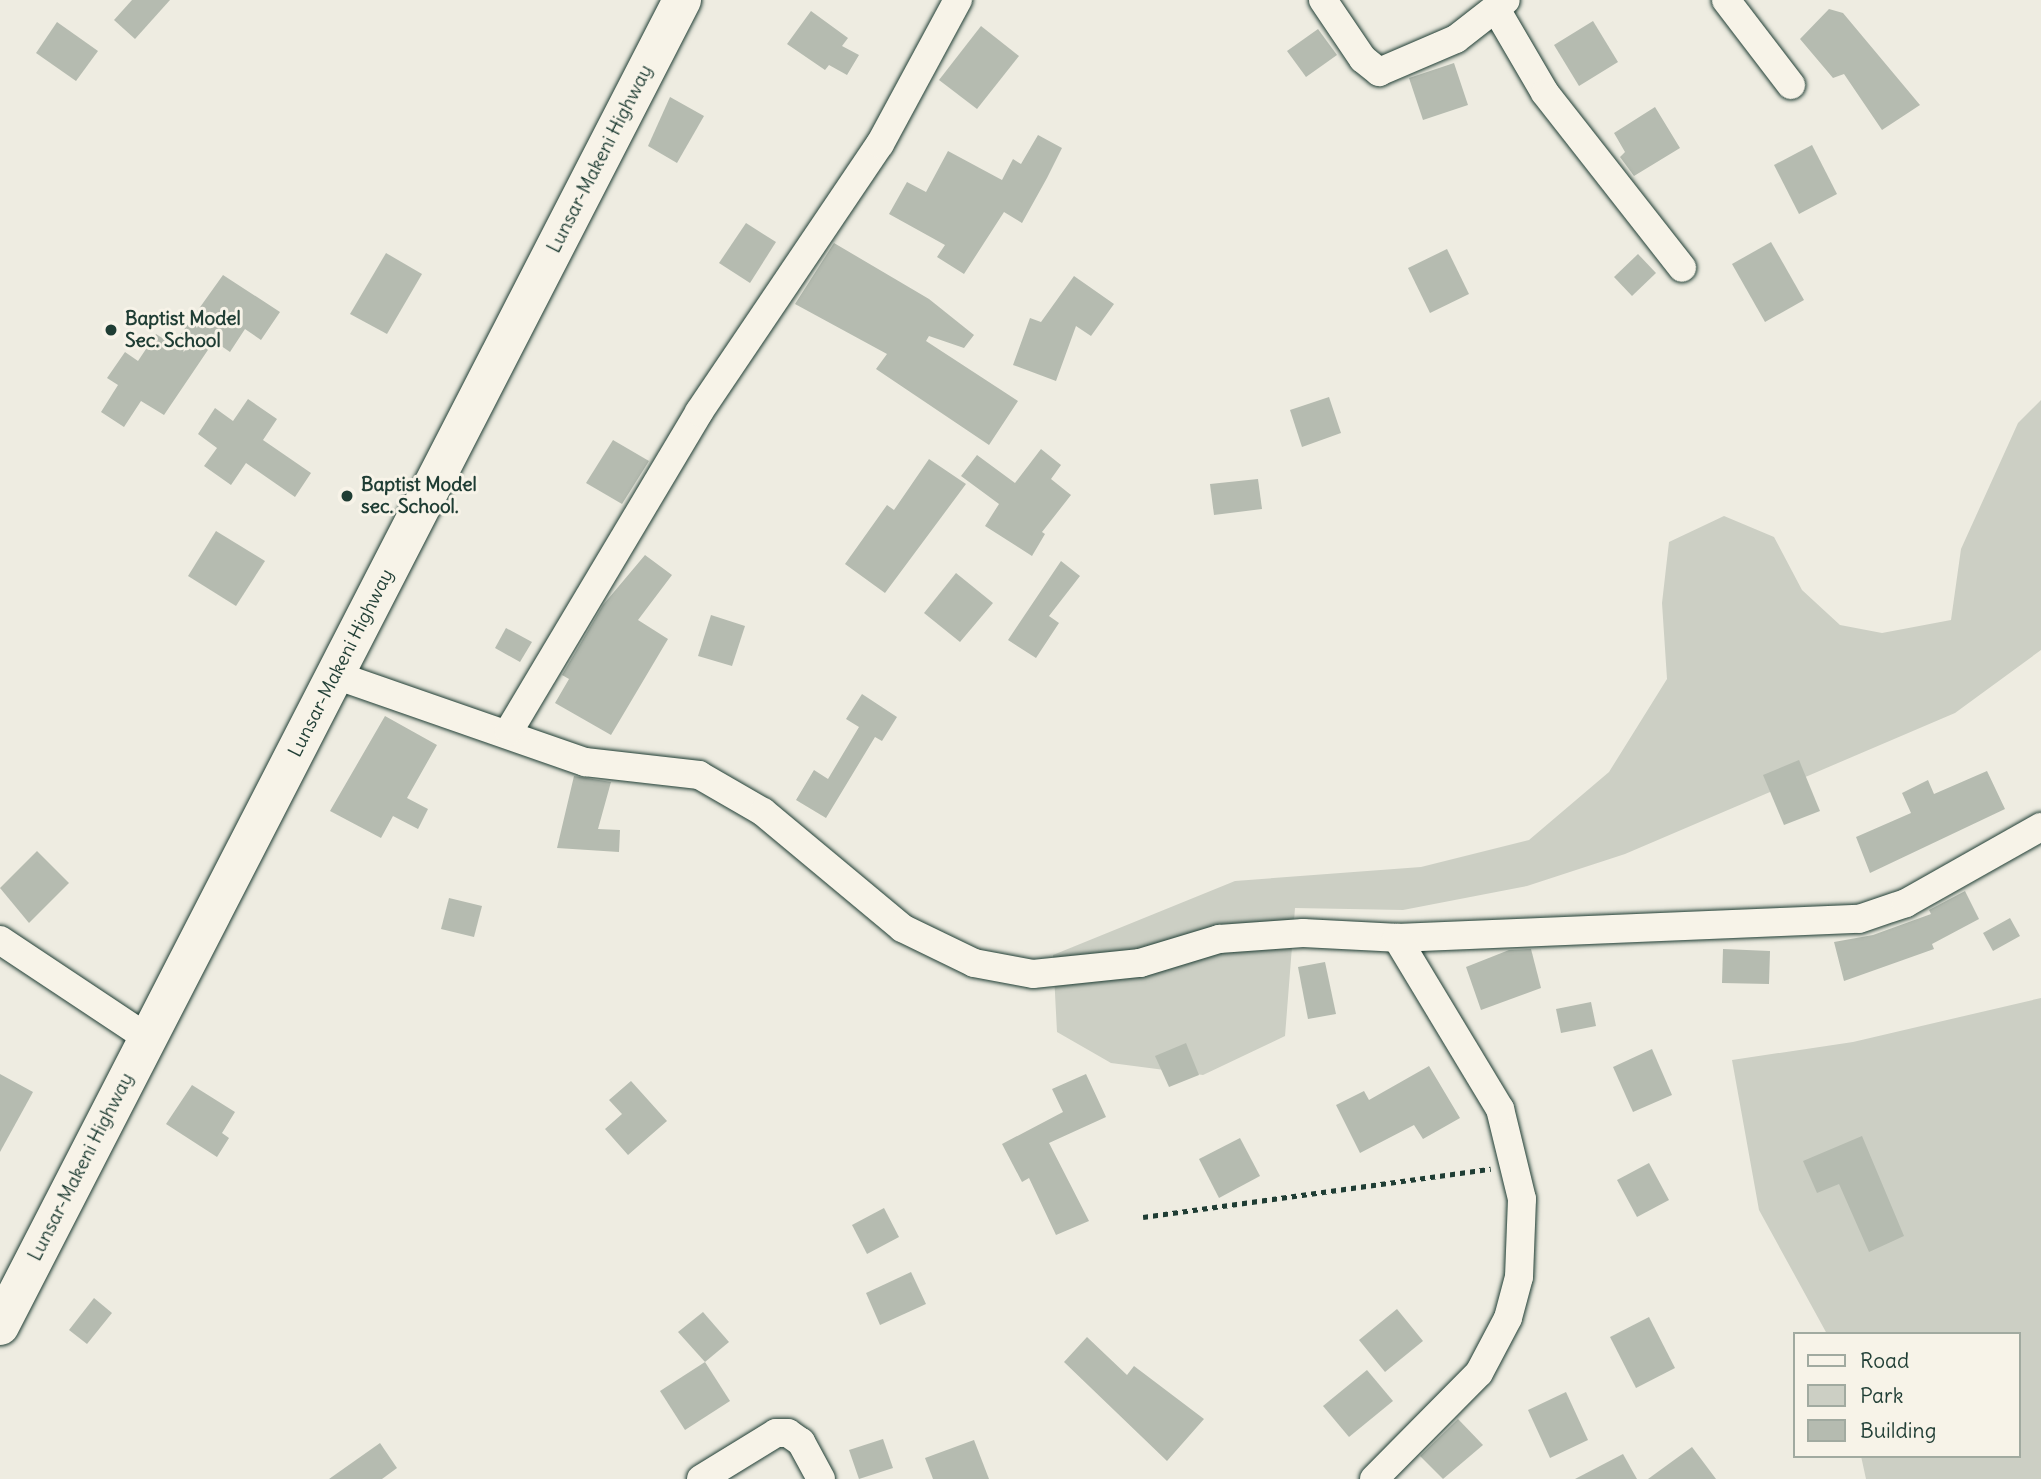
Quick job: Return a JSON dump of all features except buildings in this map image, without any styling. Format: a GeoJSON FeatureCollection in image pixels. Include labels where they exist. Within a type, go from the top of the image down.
{"type":"FeatureCollection","features":[{"type":"Feature","properties":{"kind":"main road","name":"Lunsar-Makeni Highway"},"geometry":{"type":"LineString","coordinates":[[0,1326],[146,1037],[682,0]]}},
{"type":"Feature","properties":{"kind":"street"},"geometry":{"type":"LineString","coordinates":[[509,731],[699,412],[880,144],[958,0]]}},
{"type":"Feature","properties":{"kind":"street"},"geometry":{"type":"LineString","coordinates":[[1323,0],[1363,59],[1379,72],[1456,39],[1501,4],[1545,93],[1682,268]]}},
{"type":"Feature","properties":{"kind":"street"},"geometry":{"type":"LineString","coordinates":[[1726,0],[1791,85]]}},
{"type":"Feature","properties":{"kind":"street"},"geometry":{"type":"LineString","coordinates":[[335,675],[509,731],[585,762],[699,775],[763,812],[902,928],[974,963],[1004,970],[1091,971],[1140,964],[1219,939],[1303,933],[1397,939],[1859,919],[1906,903],[2041,827]]}},
{"type":"Feature","properties":{"kind":"street"},"geometry":{"type":"LineString","coordinates":[[1374,1479],[1479,1373],[1508,1318],[1519,1278],[1522,1199],[1516,1165],[1500,1109],[1397,939]]}},
{"type":"Feature","properties":{"kind":"street"},"geometry":{"type":"LineString","coordinates":[[0,940],[146,1037]]}},
{"type":"Feature","properties":{"kind":"street"},"geometry":{"type":"LineString","coordinates":[[701,1479],[776,1433],[788,1433],[801,1442],[821,1479]]}},
{"type":"Feature","properties":{"kind":"path"},"geometry":{"type":"LineString","coordinates":[[1143,1217],[1516,1165]]}},
{"type":"Feature","properties":{"kind":"green space"},"geometry":{"type":"Polygon","coordinates":[[[2041,400],[2041,650],[1955,713],[1625,854],[1527,886],[1403,910],[1295,908],[1285,1036],[1203,1075],[1111,1063],[1057,1032],[1053,955],[1235,881],[1421,867],[1529,840],[1609,772],[1667,679],[1662,603],[1669,542],[1724,516],[1774,537],[1802,590],[1840,625],[1882,633],[1951,620],[1961,549],[2018,423],[2041,400]]]}},
{"type":"Feature","properties":{"kind":"green space"},"geometry":{"type":"Polygon","coordinates":[[[2041,998],[2041,1479],[1866,1479],[1861,1458],[2020,1458],[2020,1332],[1826,1332],[1759,1210],[1732,1060],[1853,1042],[2041,998]]]}},
{"type":"Feature","properties":{"kind":"place","name":"Baptist Model Sec. School"},"geometry":{"type":"Point","coordinates":[111,330]}},
{"type":"Feature","properties":{"kind":"place","name":"Baptist Model sec. School."},"geometry":{"type":"Point","coordinates":[347,496]}}]}
